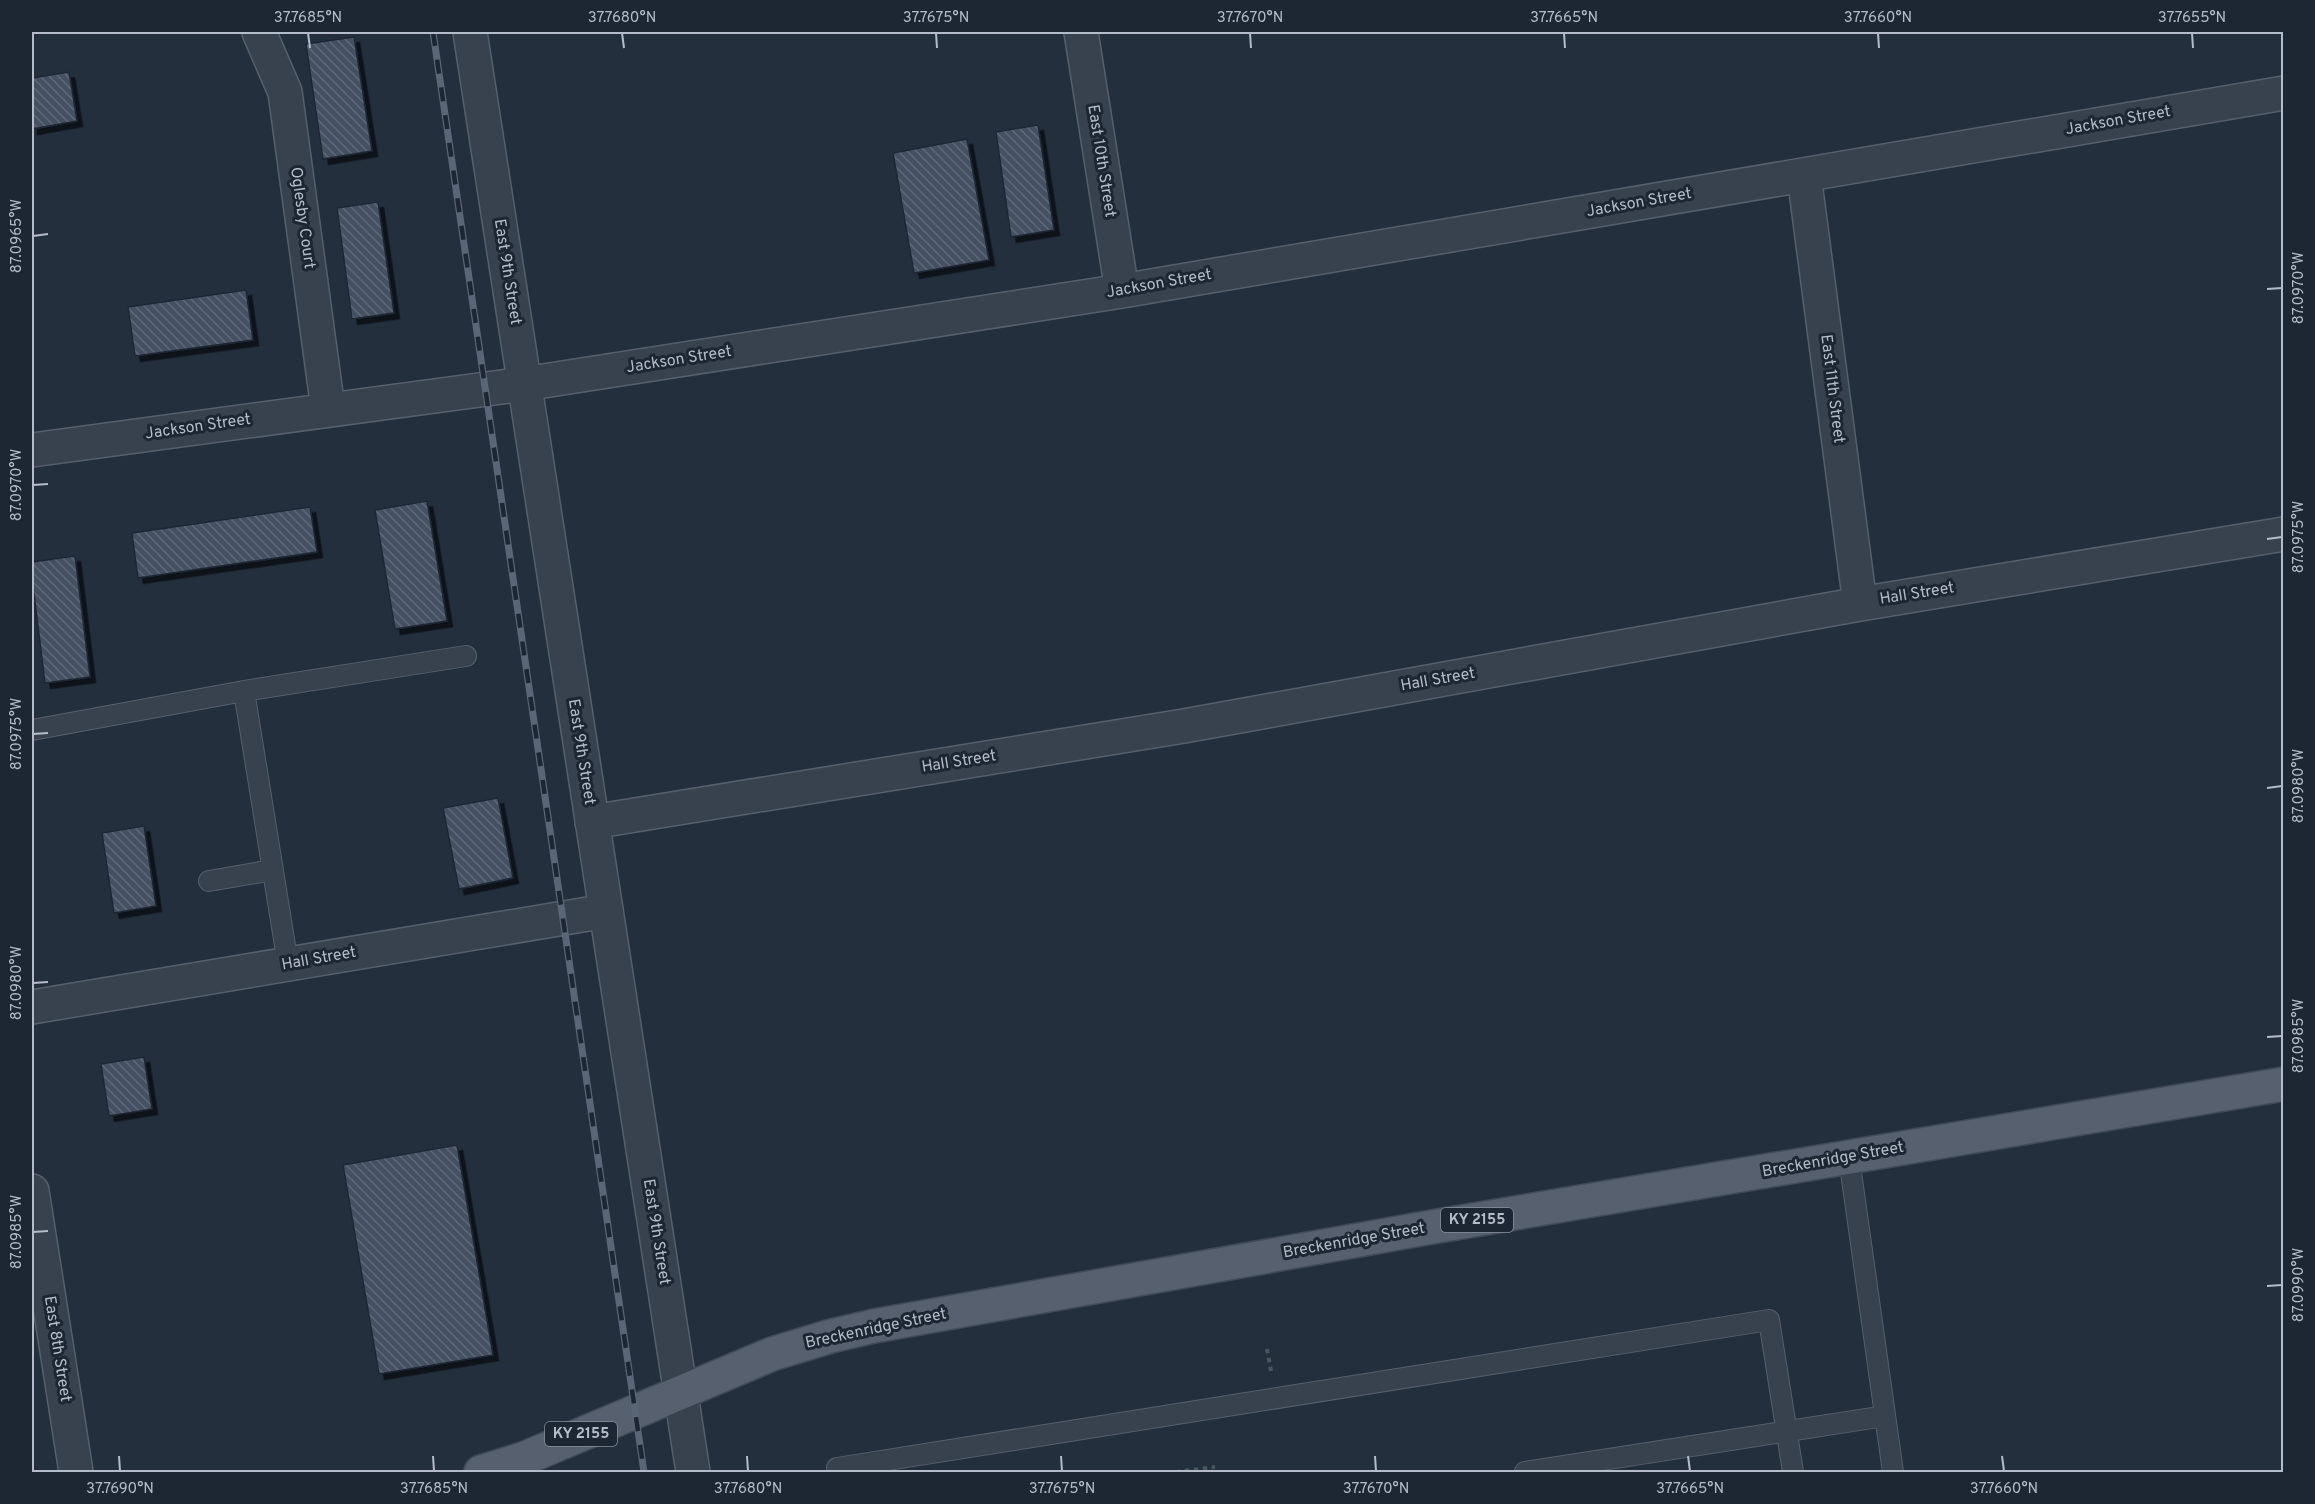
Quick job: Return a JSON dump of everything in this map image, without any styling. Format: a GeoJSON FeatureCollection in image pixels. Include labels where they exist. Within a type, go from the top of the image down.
{"type":"FeatureCollection","features":[{"type":"Feature","properties":{"kind":"main road","name":"Breckenridge Street"},"geometry":{"type":"LineString","coordinates":[[481,1473],[523,1459],[772,1354],[874,1326],[1432,1227],[2283,1084]]}},
{"type":"Feature","properties":{"kind":"street","name":"Oglesby Court"},"geometry":{"type":"LineString","coordinates":[[259,32],[285,92],[328,409]]}},
{"type":"Feature","properties":{"kind":"street","name":"East 9th Street"},"geometry":{"type":"LineString","coordinates":[[470,32],[693,1473]]}},
{"type":"Feature","properties":{"kind":"street","name":"East 10th Street"},"geometry":{"type":"LineString","coordinates":[[1081,32],[1122,291]]}},
{"type":"Feature","properties":{"kind":"street","name":"Jackson Street"},"geometry":{"type":"LineString","coordinates":[[32,450],[524,384],[1122,291],[2283,93]]}},
{"type":"Feature","properties":{"kind":"street","name":"East 11th Street"},"geometry":{"type":"LineString","coordinates":[[1804,174],[1860,604]]}},
{"type":"Feature","properties":{"kind":"street","name":"Hall Street"},"geometry":{"type":"LineString","coordinates":[[592,822],[1184,726],[1860,604],[2283,534]]}},
{"type":"Feature","properties":{"kind":"street","name":"Hall Street"},"geometry":{"type":"LineString","coordinates":[[32,1008],[606,911]]}},
{"type":"Feature","properties":{"kind":"street","name":"East 8th Street"},"geometry":{"type":"LineString","coordinates":[[32,1191],[76,1473]]}},
{"type":"Feature","properties":{"kind":"lane"},"geometry":{"type":"LineString","coordinates":[[32,730],[244,691],[466,656]]}},
{"type":"Feature","properties":{"kind":"lane"},"geometry":{"type":"LineString","coordinates":[[244,691],[288,964]]}},
{"type":"Feature","properties":{"kind":"lane"},"geometry":{"type":"LineString","coordinates":[[209,881],[273,870]]}},
{"type":"Feature","properties":{"kind":"lane"},"geometry":{"type":"LineString","coordinates":[[1849,1158],[1893,1473]]}},
{"type":"Feature","properties":{"kind":"lane"},"geometry":{"type":"LineString","coordinates":[[838,1473],[837,1468],[849,1466],[1769,1320],[1793,1473]]}},
{"type":"Feature","properties":{"kind":"lane"},"geometry":{"type":"LineString","coordinates":[[1525,1473],[1634,1464],[1787,1432],[1885,1416]]}},
{"type":"Feature","properties":{"kind":"path"},"geometry":{"type":"LineString","coordinates":[[1176,1473],[1215,1467]]}},
{"type":"Feature","properties":{"kind":"building"},"geometry":{"type":"Polygon","coordinates":[[[354,37],[372,151],[323,159],[306,44],[354,37]]]}},
{"type":"Feature","properties":{"kind":"building"},"geometry":{"type":"Polygon","coordinates":[[[69,72],[77,121],[32,129],[32,78],[69,72]]]}},
{"type":"Feature","properties":{"kind":"building"},"geometry":{"type":"Polygon","coordinates":[[[1038,125],[1054,230],[1011,237],[996,132],[1038,125]]]}},
{"type":"Feature","properties":{"kind":"building"},"geometry":{"type":"Polygon","coordinates":[[[967,139],[989,260],[914,273],[893,153],[967,139]]]}},
{"type":"Feature","properties":{"kind":"building"},"geometry":{"type":"Polygon","coordinates":[[[378,202],[394,313],[352,319],[337,208],[378,202]]]}},
{"type":"Feature","properties":{"kind":"building"},"geometry":{"type":"Polygon","coordinates":[[[246,290],[253,340],[135,356],[128,307],[246,290]]]}},
{"type":"Feature","properties":{"kind":"building"},"geometry":{"type":"Polygon","coordinates":[[[427,501],[447,621],[395,629],[375,510],[427,501]]]}},
{"type":"Feature","properties":{"kind":"building"},"geometry":{"type":"Polygon","coordinates":[[[310,507],[317,552],[138,578],[132,533],[310,507]]]}},
{"type":"Feature","properties":{"kind":"building"},"geometry":{"type":"Polygon","coordinates":[[[75,556],[90,677],[45,683],[32,562],[75,556]]]}},
{"type":"Feature","properties":{"kind":"building"},"geometry":{"type":"Polygon","coordinates":[[[498,798],[513,878],[459,889],[443,808],[498,798]]]}},
{"type":"Feature","properties":{"kind":"building"},"geometry":{"type":"Polygon","coordinates":[[[144,826],[156,906],[114,913],[102,833],[144,826]]]}},
{"type":"Feature","properties":{"kind":"building"},"geometry":{"type":"Polygon","coordinates":[[[144,1057],[152,1109],[109,1116],[101,1064],[144,1057]]]}},
{"type":"Feature","properties":{"kind":"building"},"geometry":{"type":"Polygon","coordinates":[[[457,1145],[493,1355],[379,1374],[343,1165],[457,1145]]]}},
{"type":"Feature","properties":{"kind":"railway"},"geometry":{"type":"LineString","coordinates":[[433,32],[644,1472]]}}]}
